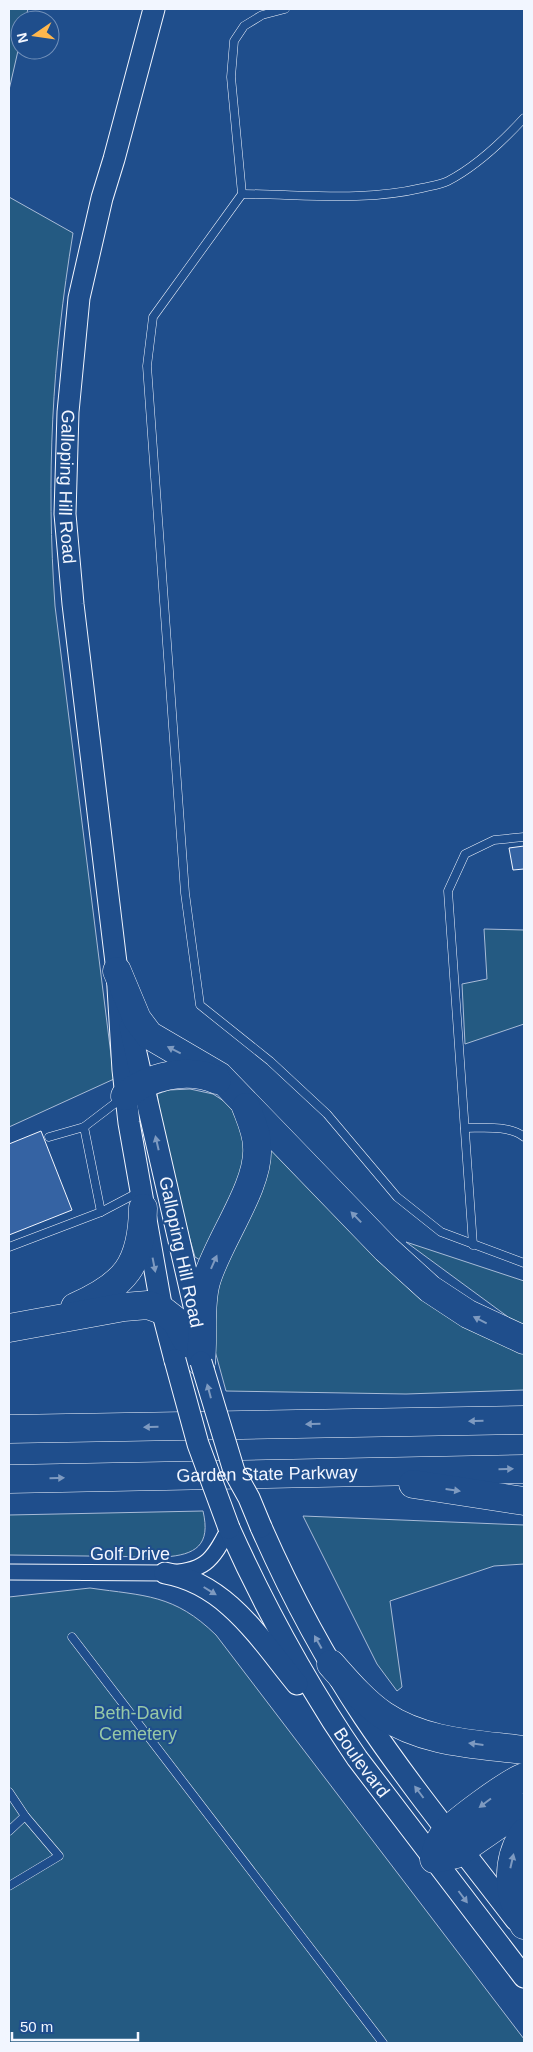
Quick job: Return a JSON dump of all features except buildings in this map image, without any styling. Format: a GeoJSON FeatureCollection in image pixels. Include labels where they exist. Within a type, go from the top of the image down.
{"type":"FeatureCollection","features":[{"type":"Feature","properties":{"kind":"highway"},"geometry":{"type":"LineString","coordinates":[[117,971],[137,1019],[149,1035],[208,1068],[236,1092],[391,1254],[418,1279],[442,1298],[468,1314],[524,1340]]}},
{"type":"Feature","properties":{"kind":"highway"},"geometry":{"type":"LineString","coordinates":[[134,1089],[162,1078],[194,1075],[213,1079],[236,1092],[255,1133],[257,1159],[252,1178],[206,1280],[202,1304],[204,1337],[188,1361]]}},
{"type":"Feature","properties":{"kind":"highway"},"geometry":{"type":"LineString","coordinates":[[19,1326],[86,1302],[110,1288],[122,1277],[132,1265],[139,1250],[143,1225],[142,1200]]}},
{"type":"Feature","properties":{"kind":"highway"},"geometry":{"type":"LineString","coordinates":[[19,1326],[132,1305],[148,1305],[162,1310],[176,1320],[184,1336],[188,1361]]}},
{"type":"Feature","properties":{"kind":"highway"},"geometry":{"type":"LineString","coordinates":[[9,1429],[524,1420]]}},
{"type":"Feature","properties":{"kind":"highway","name":"Garden State Parkway"},"geometry":{"type":"LineString","coordinates":[[9,1479],[524,1469]]}},
{"type":"Feature","properties":{"kind":"highway"},"geometry":{"type":"LineString","coordinates":[[318,1473],[524,1501]]}},
{"type":"Feature","properties":{"kind":"highway"},"geometry":{"type":"LineString","coordinates":[[331,1664],[374,1708],[404,1727],[446,1740],[524,1750]]}},
{"type":"Feature","properties":{"kind":"highway"},"geometry":{"type":"LineString","coordinates":[[434,1858],[456,1854],[456,1840],[501,1790],[524,1777]]}},
{"type":"Feature","properties":{"kind":"highway"},"geometry":{"type":"LineString","coordinates":[[456,1840],[524,1807]]}},
{"type":"Feature","properties":{"kind":"highway"},"geometry":{"type":"LineString","coordinates":[[524,1833],[512,1859],[510,1881],[515,1905],[524,1925]]}},
{"type":"Feature","properties":{"kind":"main road","name":"Galloping Hill Road"},"geometry":{"type":"LineString","coordinates":[[154,11],[102,198],[79,298],[72,362],[65,514],[73,604],[117,971],[134,1089],[142,1200],[162,1310]]}},
{"type":"Feature","properties":{"kind":"main road","name":"Galloping Hill Road"},"geometry":{"type":"LineString","coordinates":[[134,1089],[198,1322],[188,1361],[198,1444],[229,1528]]}},
{"type":"Feature","properties":{"kind":"main road","name":"Galloping Hill Road"},"geometry":{"type":"LineString","coordinates":[[188,1361],[234,1471],[249,1498],[261,1527]]}},
{"type":"Feature","properties":{"kind":"main road"},"geometry":{"type":"LineString","coordinates":[[229,1528],[235,1496],[234,1471]]}},
{"type":"Feature","properties":{"kind":"main road","name":"Boulevard"},"geometry":{"type":"LineString","coordinates":[[261,1527],[294,1596],[331,1664],[381,1742],[524,1930]]}},
{"type":"Feature","properties":{"kind":"main road","name":"Boulevard"},"geometry":{"type":"LineString","coordinates":[[229,1528],[260,1595],[290,1651],[357,1758],[524,1978]]}},
{"type":"Feature","properties":{"kind":"main road"},"geometry":{"type":"LineString","coordinates":[[165,1573],[201,1585],[231,1605],[247,1622],[357,1758]]}},
{"type":"Feature","properties":{"kind":"street","name":"Golf Drive"},"geometry":{"type":"LineString","coordinates":[[9,1572],[165,1573],[189,1571],[204,1564],[216,1552],[229,1528]]}},
{"type":"Feature","properties":{"kind":"lane"},"geometry":{"type":"LineString","coordinates":[[284,9],[262,15],[244,26],[234,41],[231,77],[242,194],[153,317],[147,366],[185,893],[200,1005],[270,1060],[327,1114],[397,1198],[441,1232],[524,1263]]}},
{"type":"Feature","properties":{"kind":"lane"},"geometry":{"type":"LineString","coordinates":[[242,194],[364,196],[412,190],[446,183],[471,167],[503,141],[524,118]]}},
{"type":"Feature","properties":{"kind":"lane"},"geometry":{"type":"LineString","coordinates":[[473,1245],[448,891],[465,854],[494,840],[524,837]]}},
{"type":"Feature","properties":{"kind":"lane"},"geometry":{"type":"LineString","coordinates":[[48,1137],[84,1127],[134,1089]]}},
{"type":"Feature","properties":{"kind":"lane"},"geometry":{"type":"LineString","coordinates":[[84,1127],[101,1212]]}},
{"type":"Feature","properties":{"kind":"lane"},"geometry":{"type":"LineString","coordinates":[[465,1128],[501,1129],[518,1133],[524,1137]]}},
{"type":"Feature","properties":{"kind":"lane"},"geometry":{"type":"LineString","coordinates":[[9,1246],[101,1212],[142,1200]]}},
{"type":"Feature","properties":{"kind":"lane"},"geometry":{"type":"LineString","coordinates":[[72,1637],[383,2043]]}},
{"type":"Feature","properties":{"kind":"lane"},"geometry":{"type":"LineString","coordinates":[[9,1792],[25,1816],[59,1856],[9,1886]]}},
{"type":"Feature","properties":{"kind":"lane"},"geometry":{"type":"LineString","coordinates":[[9,1830],[25,1816]]}},
{"type":"Feature","properties":{"kind":"green space"},"geometry":{"type":"Polygon","coordinates":[[[9,9],[28,9],[10,10],[10,60],[16,60],[9,90],[9,9]]]}},
{"type":"Feature","properties":{"kind":"green space"},"geometry":{"type":"Polygon","coordinates":[[[9,197],[73,233],[60,327],[53,419],[51,465],[52,558],[55,606],[114,1079],[9,1127],[9,197]]]}},
{"type":"Feature","properties":{"kind":"green space"},"geometry":{"type":"Polygon","coordinates":[[[484,929],[524,930],[524,1024],[465,1044],[462,984],[487,979],[484,929]]]}},
{"type":"Feature","properties":{"kind":"green space"},"geometry":{"type":"Polygon","coordinates":[[[190,1089],[213,1094],[233,1107],[251,1156],[202,1261],[195,1257],[184,1217],[157,1094],[169,1090],[190,1089]]]}},
{"type":"Feature","properties":{"kind":"green space"},"geometry":{"type":"Polygon","coordinates":[[[273,1149],[410,1290],[471,1330],[524,1351],[524,1390],[406,1394],[226,1391],[209,1329],[212,1291],[266,1151],[273,1149]]]}},
{"type":"Feature","properties":{"kind":"green space"},"geometry":{"type":"Polygon","coordinates":[[[406,1242],[524,1281],[524,1326],[519,1325],[406,1242]]]}},
{"type":"Feature","properties":{"kind":"green space"},"geometry":{"type":"Polygon","coordinates":[[[203,1511],[205,1532],[203,1540],[193,1551],[185,1554],[164,1557],[9,1555],[9,1515],[203,1511]]]}},
{"type":"Feature","properties":{"kind":"green space"},"geometry":{"type":"Polygon","coordinates":[[[303,1516],[524,1525],[524,1564],[494,1566],[390,1601],[402,1687],[397,1691],[377,1664],[303,1516]]]}},
{"type":"Feature","properties":{"kind":"green space","name":"Beth-David Cemetery"},"geometry":{"type":"Polygon","coordinates":[[[90,1588],[143,1596],[172,1604],[186,1611],[216,1635],[524,2039],[524,2043],[9,2043],[9,1597],[90,1588]]]}}]}
